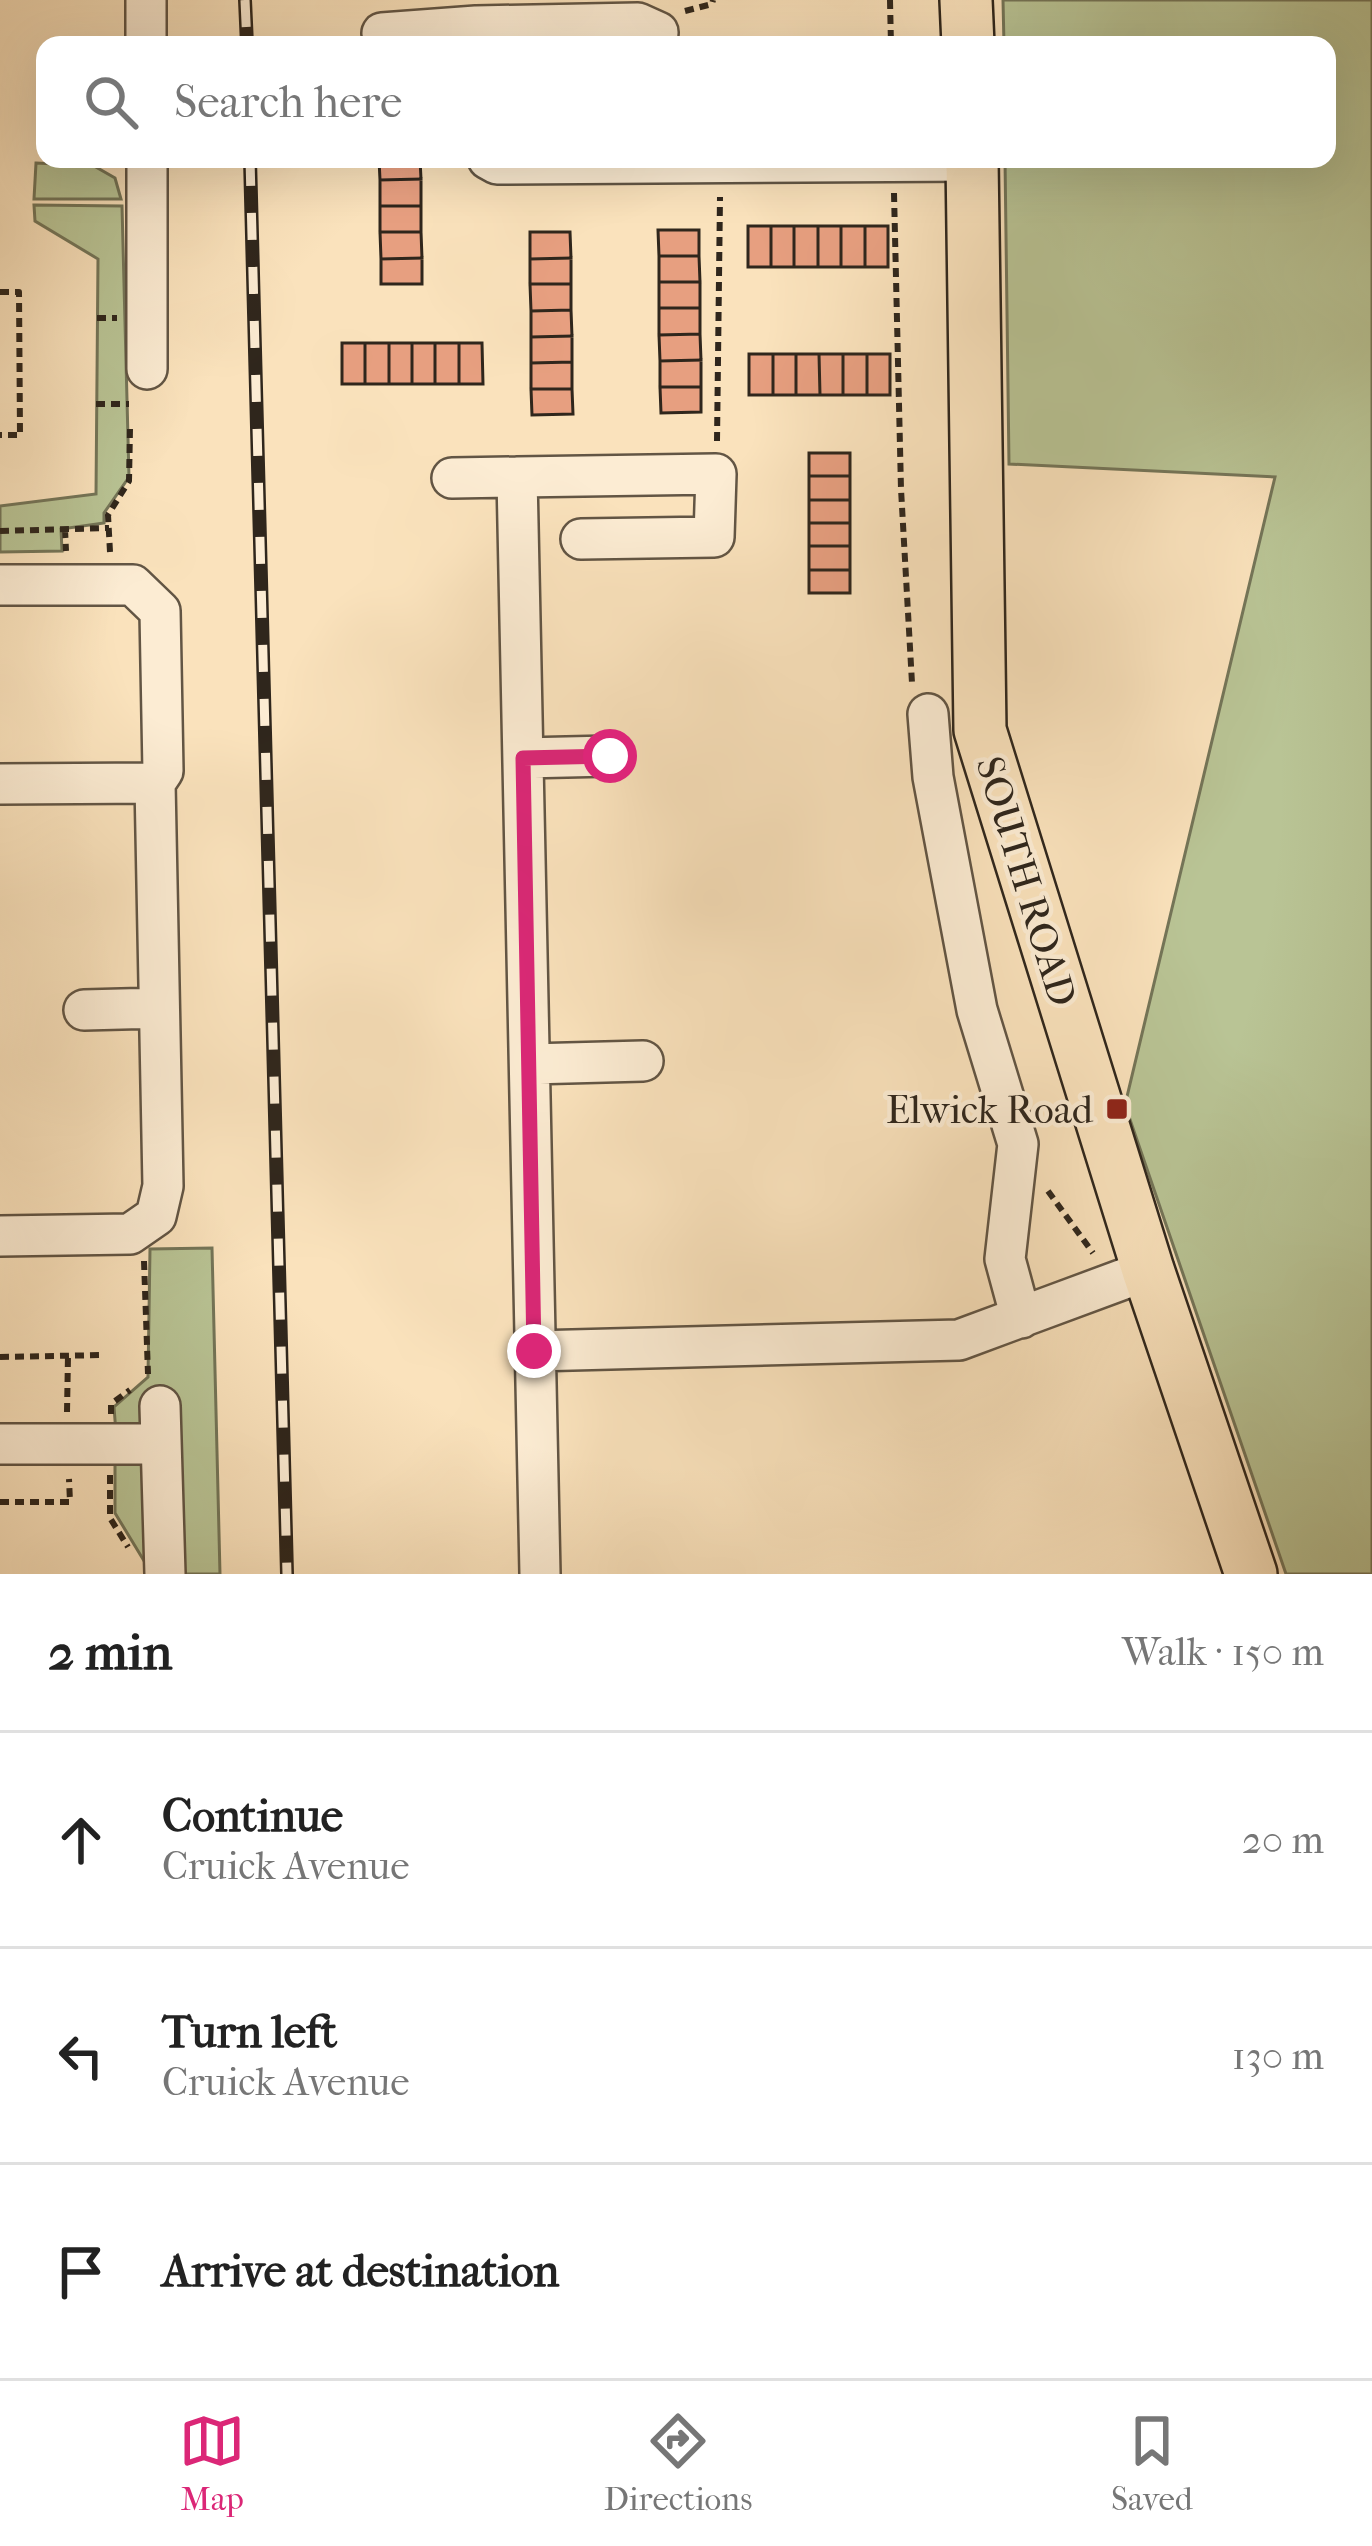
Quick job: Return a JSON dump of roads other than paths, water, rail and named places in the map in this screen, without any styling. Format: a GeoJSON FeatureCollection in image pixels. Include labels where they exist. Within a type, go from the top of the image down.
{"type":"FeatureCollection","features":[{"type":"Feature","properties":{"kind":"main road"},"geometry":{"type":"LineString","coordinates":[[967,0],[968,36]]}},
{"type":"Feature","properties":{"kind":"main road","name":"SOUTH ROAD"},"geometry":{"type":"LineString","coordinates":[[972,168],[980,730],[1148,1270],[1251,1574]]}},
{"type":"Feature","properties":{"kind":"street"},"geometry":{"type":"LineString","coordinates":[[146,0],[146,36]]}},
{"type":"Feature","properties":{"kind":"street"},"geometry":{"type":"LineString","coordinates":[[382,33],[476,35],[638,23],[658,36]]}},
{"type":"Feature","properties":{"kind":"street"},"geometry":{"type":"LineString","coordinates":[[147,168],[147,369]]}},
{"type":"Feature","properties":{"kind":"street"},"geometry":{"type":"LineString","coordinates":[[452,478],[716,474],[714,537],[581,539]]}},
{"type":"Feature","properties":{"kind":"street"},"geometry":{"type":"LineString","coordinates":[[517,477],[540,1574]]}},
{"type":"Feature","properties":{"kind":"street"},"geometry":{"type":"LineString","coordinates":[[0,584],[133,584],[160,611],[163,771],[155,782],[163,1186],[156,1216],[130,1234],[0,1236]]}},
{"type":"Feature","properties":{"kind":"street","name":"SOUTH ROAD"},"geometry":{"type":"LineString","coordinates":[[928,714],[933,777],[977,1010],[1018,1144],[1006,1259],[1021,1318]]}},
{"type":"Feature","properties":{"kind":"street"},"geometry":{"type":"LineString","coordinates":[[523,758],[610,755]]}},
{"type":"Feature","properties":{"kind":"street"},"geometry":{"type":"LineString","coordinates":[[0,784],[155,782]]}},
{"type":"Feature","properties":{"kind":"street"},"geometry":{"type":"LineString","coordinates":[[84,1010],[159,1009]]}},
{"type":"Feature","properties":{"kind":"street"},"geometry":{"type":"LineString","coordinates":[[530,1064],[643,1063]]}},
{"type":"Feature","properties":{"kind":"street"},"geometry":{"type":"LineString","coordinates":[[534,1351],[959,1340],[1148,1270]]}},
{"type":"Feature","properties":{"kind":"street"},"geometry":{"type":"LineString","coordinates":[[0,1444],[161,1425],[165,1571]]}},
{"type":"Feature","properties":{"kind":"railway"},"geometry":{"type":"LineString","coordinates":[[245,0],[247,36]]}},
{"type":"Feature","properties":{"kind":"railway"},"geometry":{"type":"LineString","coordinates":[[250,168],[287,1574]]}},
{"type":"Feature","properties":{"kind":"place","name":"Elwick Road"},"geometry":{"type":"Point","coordinates":[1117,1109]}}]}
